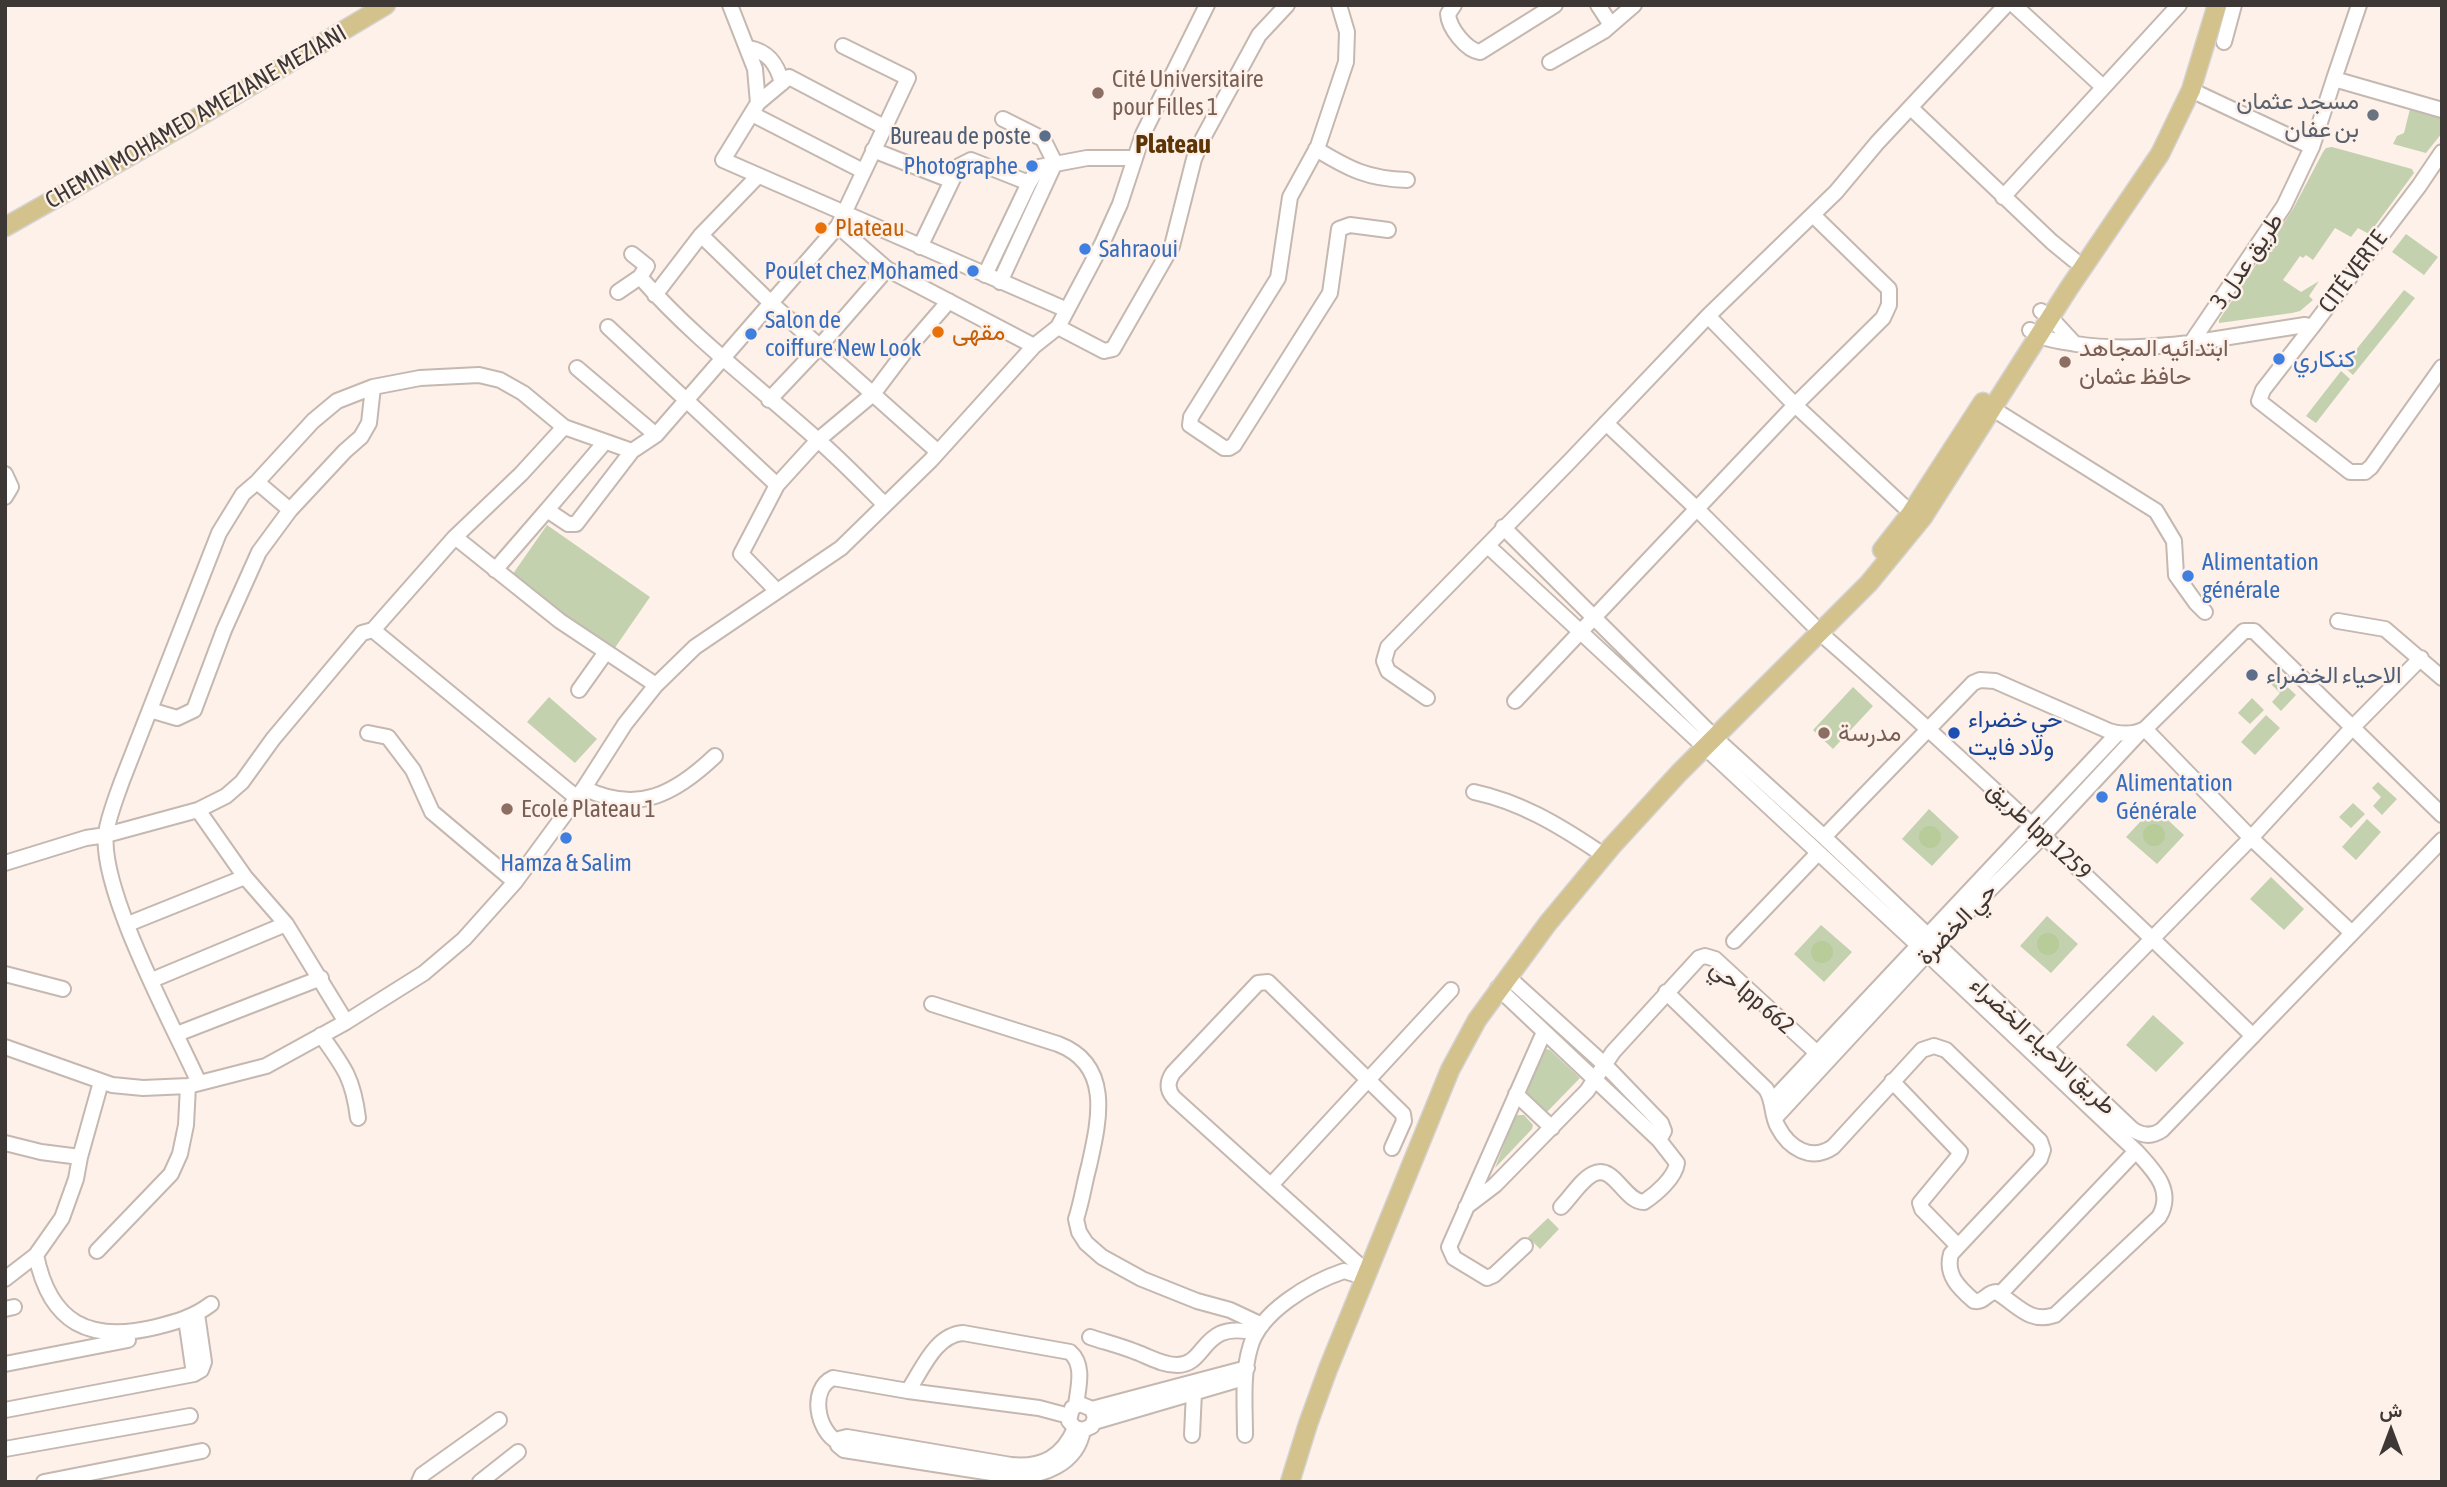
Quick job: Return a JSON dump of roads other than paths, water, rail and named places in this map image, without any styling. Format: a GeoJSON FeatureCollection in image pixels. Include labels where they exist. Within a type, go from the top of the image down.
{"type":"FeatureCollection","features":[{"type":"Feature","properties":{"kind":"main road","name":"CHEMIN MOHAMED AMEZIANE MEZIANI"},"geometry":{"type":"LineString","coordinates":[[5,227],[202,115],[386,5]]}},
{"type":"Feature","properties":{"kind":"main road"},"geometry":{"type":"LineString","coordinates":[[2046,314],[2074,260],[2164,123],[2189,67],[2205,5]]}},
{"type":"Feature","properties":{"kind":"main road"},"geometry":{"type":"LineString","coordinates":[[1816,628],[1911,513],[2046,314],[2160,154],[2191,90],[2217,5]]}},
{"type":"Feature","properties":{"kind":"main road"},"geometry":{"type":"LineString","coordinates":[[1278,1482],[1303,1405],[1432,1086],[1458,1033],[1495,976],[1596,850],[1816,628],[1868,583],[1906,539],[1939,494],[1993,409],[2034,333]]}},
{"type":"Feature","properties":{"kind":"main road"},"geometry":{"type":"LineString","coordinates":[[1290,1482],[1324,1378],[1450,1070],[1467,1036],[1503,982],[1590,872],[1705,738]]}},
{"type":"Feature","properties":{"kind":"street"},"geometry":{"type":"LineString","coordinates":[[730,5],[755,69],[755,109]]}},
{"type":"Feature","properties":{"kind":"street"},"geometry":{"type":"LineString","coordinates":[[5,1047],[101,1082],[143,1088],[194,1085],[266,1066],[424,973],[464,939],[515,882],[580,793],[625,724],[656,685],[695,647],[841,548],[938,452],[1034,346],[1058,327],[1102,244],[1120,204],[1134,158],[1149,122],[1207,5]]}},
{"type":"Feature","properties":{"kind":"street"},"geometry":{"type":"LineString","coordinates":[[1058,327],[1104,351],[1113,349],[1172,246],[1194,159],[1203,138],[1259,35],[1287,5]]}},
{"type":"Feature","properties":{"kind":"street"},"geometry":{"type":"LineString","coordinates":[[1339,5],[1347,32],[1346,62],[1316,149],[1290,197],[1278,278],[1191,417],[1190,425],[1224,448],[1229,449],[1234,445],[1330,293],[1339,229],[1350,225],[1388,230]]}},
{"type":"Feature","properties":{"kind":"street"},"geometry":{"type":"LineString","coordinates":[[1454,5],[1447,14],[1449,22],[1471,50],[1480,52],[1555,5]]}},
{"type":"Feature","properties":{"kind":"street"},"geometry":{"type":"LineString","coordinates":[[1598,5],[1611,25]]}},
{"type":"Feature","properties":{"kind":"street"},"geometry":{"type":"LineString","coordinates":[[1550,62],[1587,42],[1634,5]]}},
{"type":"Feature","properties":{"kind":"street"},"geometry":{"type":"LineString","coordinates":[[1427,698],[1388,671],[1384,660],[1388,647],[1708,316],[1813,215],[2007,5]]}},
{"type":"Feature","properties":{"kind":"street"},"geometry":{"type":"LineString","coordinates":[[2014,5],[2103,87]]}},
{"type":"Feature","properties":{"kind":"street"},"geometry":{"type":"LineString","coordinates":[[2003,197],[2179,5]]}},
{"type":"Feature","properties":{"kind":"street"},"geometry":{"type":"LineString","coordinates":[[2224,42],[2234,5]]}},
{"type":"Feature","properties":{"kind":"street"},"geometry":{"type":"LineString","coordinates":[[2359,5],[2334,79],[2442,110]]}},
{"type":"Feature","properties":{"kind":"street"},"geometry":{"type":"LineString","coordinates":[[547,510],[568,523],[576,523],[632,451],[656,435],[687,401],[772,304],[840,220],[908,78],[843,46]]}},
{"type":"Feature","properties":{"kind":"street"},"geometry":{"type":"LineString","coordinates":[[748,48],[758,50],[769,57],[777,68],[782,83]]}},
{"type":"Feature","properties":{"kind":"street"},"geometry":{"type":"LineString","coordinates":[[884,127],[789,77],[755,109],[723,160],[840,220],[887,269],[1034,346]]}},
{"type":"Feature","properties":{"kind":"street","name":"طريق عدل 3"},"geometry":{"type":"LineString","coordinates":[[2190,343],[2284,206],[2312,146],[2334,79]]}},
{"type":"Feature","properties":{"kind":"street"},"geometry":{"type":"LineString","coordinates":[[2191,90],[2312,146]]}},
{"type":"Feature","properties":{"kind":"street"},"geometry":{"type":"LineString","coordinates":[[1911,108],[2003,197],[2074,260]]}},
{"type":"Feature","properties":{"kind":"street"},"geometry":{"type":"LineString","coordinates":[[755,109],[863,171]]}},
{"type":"Feature","properties":{"kind":"street"},"geometry":{"type":"LineString","coordinates":[[1003,120],[1043,139],[1055,163]]}},
{"type":"Feature","properties":{"kind":"street"},"geometry":{"type":"LineString","coordinates":[[1316,149],[1350,170],[1369,177],[1407,180]]}},
{"type":"Feature","properties":{"kind":"street"},"geometry":{"type":"LineString","coordinates":[[873,150],[950,180]]}},
{"type":"Feature","properties":{"kind":"street","name":"CITÉ VERTE"},"geometry":{"type":"LineString","coordinates":[[2190,343],[2305,325],[2312,327],[2442,152]]}},
{"type":"Feature","properties":{"kind":"street"},"geometry":{"type":"LineString","coordinates":[[985,275],[1029,183],[1040,167],[1087,158],[1134,158]]}},
{"type":"Feature","properties":{"kind":"street"},"geometry":{"type":"LineString","coordinates":[[920,247],[959,166],[971,160],[1029,183]]}},
{"type":"Feature","properties":{"kind":"street"},"geometry":{"type":"LineString","coordinates":[[1000,282],[1055,163]]}},
{"type":"Feature","properties":{"kind":"street"},"geometry":{"type":"LineString","coordinates":[[655,295],[701,235],[758,176]]}},
{"type":"Feature","properties":{"kind":"street"},"geometry":{"type":"LineString","coordinates":[[1515,701],[1795,405],[1883,318],[1889,305],[1889,289],[1813,215]]}},
{"type":"Feature","properties":{"kind":"street"},"geometry":{"type":"LineString","coordinates":[[840,220],[873,225],[1067,310]]}},
{"type":"Feature","properties":{"kind":"street"},"geometry":{"type":"LineString","coordinates":[[701,235],[772,304],[938,452]]}},
{"type":"Feature","properties":{"kind":"street"},"geometry":{"type":"LineString","coordinates":[[618,292],[640,277],[647,267],[632,254]]}},
{"type":"Feature","properties":{"kind":"street"},"geometry":{"type":"LineString","coordinates":[[769,400],[887,269]]}},
{"type":"Feature","properties":{"kind":"street"},"geometry":{"type":"LineString","coordinates":[[640,277],[655,295],[769,400],[818,440],[885,505]]}},
{"type":"Feature","properties":{"kind":"street"},"geometry":{"type":"LineString","coordinates":[[777,591],[741,554],[777,485],[818,440],[873,394],[949,301]]}},
{"type":"Feature","properties":{"kind":"street"},"geometry":{"type":"LineString","coordinates":[[2046,314],[2074,343]]}},
{"type":"Feature","properties":{"kind":"street"},"geometry":{"type":"LineString","coordinates":[[1708,316],[1795,405],[1911,513]]}},
{"type":"Feature","properties":{"kind":"street"},"geometry":{"type":"LineString","coordinates":[[608,327],[777,485]]}},
{"type":"Feature","properties":{"kind":"street"},"geometry":{"type":"LineString","coordinates":[[2312,327],[2263,390],[2259,401],[2350,472],[2365,472],[2371,467],[2442,367]]}},
{"type":"Feature","properties":{"kind":"street"},"geometry":{"type":"LineString","coordinates":[[2034,333],[2074,343],[2117,348],[2190,343]]}},
{"type":"Feature","properties":{"kind":"street"},"geometry":{"type":"LineString","coordinates":[[577,368],[656,435]]}},
{"type":"Feature","properties":{"kind":"street"},"geometry":{"type":"LineString","coordinates":[[97,1251],[171,1174],[180,1154],[194,1085],[177,1034],[118,898],[108,860],[106,835],[112,808],[219,534],[243,494],[313,421],[337,401],[373,387],[420,378],[479,375],[500,380],[523,393],[565,427],[632,451]]}},
{"type":"Feature","properties":{"kind":"street"},"geometry":{"type":"LineString","coordinates":[[150,710],[177,718],[194,710],[224,630],[259,552],[290,510],[361,437],[369,423],[373,387]]}},
{"type":"Feature","properties":{"kind":"street"},"geometry":{"type":"LineString","coordinates":[[1993,409],[2156,511],[2174,541],[2176,575],[2205,612]]}},
{"type":"Feature","properties":{"kind":"street","name":"طريق lpp 1259"},"geometry":{"type":"LineString","coordinates":[[1606,423],[1816,628],[2044,835],[2253,1036]]}},
{"type":"Feature","properties":{"kind":"street"},"geometry":{"type":"LineString","coordinates":[[5,863],[86,838],[198,810],[226,796],[242,782],[273,739],[362,633],[373,629],[455,537],[521,474],[565,427]]}},
{"type":"Feature","properties":{"kind":"street"},"geometry":{"type":"LineString","coordinates":[[495,570],[605,442]]}},
{"type":"Feature","properties":{"kind":"street"},"geometry":{"type":"LineString","coordinates":[[5,474],[12,487],[5,497]]}},
{"type":"Feature","properties":{"kind":"street"},"geometry":{"type":"LineString","coordinates":[[257,482],[290,510]]}},
{"type":"Feature","properties":{"kind":"street"},"geometry":{"type":"LineString","coordinates":[[1503,527],[1595,618],[1705,738],[1818,853],[1927,945],[2136,1151],[2161,1180],[2165,1200],[2160,1217],[2055,1315],[2047,1318],[2032,1317],[2000,1294],[1992,1292],[1976,1302],[1955,1282],[1949,1269],[1951,1254],[2040,1159],[2042,1146],[1956,1059],[1940,1047],[1927,1047],[1892,1081],[1833,1147],[1818,1154],[1799,1151],[1779,1128],[1766,1089],[1666,992]]}},
{"type":"Feature","properties":{"kind":"street"},"geometry":{"type":"LineString","coordinates":[[455,537],[559,621],[656,685]]}},
{"type":"Feature","properties":{"kind":"street"},"geometry":{"type":"LineString","coordinates":[[1488,546],[1581,633],[1705,738]]}},
{"type":"Feature","properties":{"kind":"street"},"geometry":{"type":"LineString","coordinates":[[2337,621],[2385,629],[2442,678]]}},
{"type":"Feature","properties":{"kind":"street"},"geometry":{"type":"LineString","coordinates":[[373,629],[580,793],[644,799],[674,789],[715,755]]}},
{"type":"Feature","properties":{"kind":"street"},"geometry":{"type":"LineString","coordinates":[[1824,837],[1973,683],[1995,681],[2118,733],[2143,730],[2244,631],[2254,631],[2442,815]]}},
{"type":"Feature","properties":{"kind":"street"},"geometry":{"type":"LineString","coordinates":[[579,690],[606,652]]}},
{"type":"Feature","properties":{"kind":"street"},"geometry":{"type":"LineString","coordinates":[[2045,1048],[2251,838],[2352,727],[2421,659]]}},
{"type":"Feature","properties":{"kind":"street"},"geometry":{"type":"LineString","coordinates":[[2143,730],[2251,838],[2352,933]]}},
{"type":"Feature","properties":{"kind":"street","name":"حي الخضرة"},"geometry":{"type":"LineString","coordinates":[[1775,1118],[1927,945],[2044,835],[2143,730]]}},
{"type":"Feature","properties":{"kind":"street"},"geometry":{"type":"LineString","coordinates":[[368,733],[388,737],[413,770],[432,811],[515,882]]}},
{"type":"Feature","properties":{"kind":"street"},"geometry":{"type":"LineString","coordinates":[[1772,1101],[1816,1052],[1927,945],[2032,824],[2118,733]]}},
{"type":"Feature","properties":{"kind":"street","name":"طريق الاحياء الخضراء"},"geometry":{"type":"LineString","coordinates":[[1705,738],[1824,837],[1927,945],[2136,1132],[2153,1135],[2166,1125],[2253,1036]]}},
{"type":"Feature","properties":{"kind":"street"},"geometry":{"type":"LineString","coordinates":[[1474,792],[1506,800],[1535,812],[1596,850]]}},
{"type":"Feature","properties":{"kind":"street"},"geometry":{"type":"LineString","coordinates":[[198,810],[246,877],[286,924],[346,1021]]}},
{"type":"Feature","properties":{"kind":"street"},"geometry":{"type":"LineString","coordinates":[[2253,1036],[2442,840]]}},
{"type":"Feature","properties":{"kind":"street"},"geometry":{"type":"LineString","coordinates":[[1734,941],[1818,853]]}},
{"type":"Feature","properties":{"kind":"street"},"geometry":{"type":"LineString","coordinates":[[128,924],[246,877]]}},
{"type":"Feature","properties":{"kind":"street"},"geometry":{"type":"LineString","coordinates":[[152,980],[286,924]]}},
{"type":"Feature","properties":{"kind":"street","name":"حي lpp 662"},"geometry":{"type":"LineString","coordinates":[[1466,1208],[1496,1185],[1552,1128],[1695,960],[1710,957],[1816,1052]]}},
{"type":"Feature","properties":{"kind":"street"},"geometry":{"type":"LineString","coordinates":[[5,974],[63,989]]}},
{"type":"Feature","properties":{"kind":"street"},"geometry":{"type":"LineString","coordinates":[[177,1034],[321,978]]}},
{"type":"Feature","properties":{"kind":"street"},"geometry":{"type":"LineString","coordinates":[[1358,1271],[1271,1185],[1170,1094],[1168,1083],[1173,1073],[1258,983],[1265,981],[1401,1111],[1404,1117],[1392,1147]]}},
{"type":"Feature","properties":{"kind":"street"},"geometry":{"type":"LineString","coordinates":[[1503,982],[1544,1032],[1659,1140],[1675,1159],[1676,1168],[1670,1178],[1647,1200],[1634,1200],[1609,1174],[1599,1172],[1591,1175],[1562,1207]]}},
{"type":"Feature","properties":{"kind":"street"},"geometry":{"type":"LineString","coordinates":[[1503,982],[1605,1065],[1663,1126],[1664,1131],[1659,1140]]}},
{"type":"Feature","properties":{"kind":"street"},"geometry":{"type":"LineString","coordinates":[[1271,1185],[1451,990]]}},
{"type":"Feature","properties":{"kind":"street"},"geometry":{"type":"LineString","coordinates":[[932,1004],[1058,1044],[1073,1050],[1081,1057],[1096,1085],[1100,1107],[1097,1134],[1076,1219],[1079,1232],[1086,1243],[1102,1257],[1142,1279],[1197,1301],[1230,1310],[1259,1329]]}},
{"type":"Feature","properties":{"kind":"street"},"geometry":{"type":"LineString","coordinates":[[1525,1246],[1494,1275],[1483,1278],[1454,1258],[1449,1243],[1544,1032]]}},
{"type":"Feature","properties":{"kind":"street"},"geometry":{"type":"LineString","coordinates":[[321,1035],[348,1074],[358,1118]]}},
{"type":"Feature","properties":{"kind":"street"},"geometry":{"type":"LineString","coordinates":[[1892,1081],[1960,1152],[1920,1203],[1922,1209],[1958,1246]]}},
{"type":"Feature","properties":{"kind":"street"},"geometry":{"type":"LineString","coordinates":[[5,1279],[36,1255],[62,1218],[76,1179],[79,1157],[101,1082]]}},
{"type":"Feature","properties":{"kind":"street"},"geometry":{"type":"LineString","coordinates":[[1516,1094],[1552,1128]]}},
{"type":"Feature","properties":{"kind":"street"},"geometry":{"type":"LineString","coordinates":[[5,1143],[41,1152],[79,1157]]}},
{"type":"Feature","properties":{"kind":"street"},"geometry":{"type":"LineString","coordinates":[[2000,1294],[2136,1151]]}},
{"type":"Feature","properties":{"kind":"street"},"geometry":{"type":"LineString","coordinates":[[36,1255],[54,1303],[66,1316],[81,1326],[97,1332],[115,1334],[190,1320]]}},
{"type":"Feature","properties":{"kind":"street"},"geometry":{"type":"LineString","coordinates":[[1245,1435],[1246,1373],[1250,1347],[1259,1329],[1285,1303],[1311,1286],[1344,1271],[1358,1271]]}},
{"type":"Feature","properties":{"kind":"street"},"geometry":{"type":"LineString","coordinates":[[5,1364],[190,1320],[211,1304]]}},
{"type":"Feature","properties":{"kind":"street"},"geometry":{"type":"LineString","coordinates":[[5,1410],[194,1374],[201,1370],[204,1362],[190,1320]]}},
{"type":"Feature","properties":{"kind":"street"},"geometry":{"type":"LineString","coordinates":[[1090,1337],[1160,1363],[1180,1366],[1196,1357],[1210,1339],[1225,1330],[1259,1329]]}},
{"type":"Feature","properties":{"kind":"street"},"geometry":{"type":"LineString","coordinates":[[908,1391],[942,1341],[951,1335],[962,1333],[1070,1352],[1077,1359],[1079,1367],[1082,1418],[1067,1444],[1053,1458],[1003,1470],[847,1437],[841,1437],[838,1442],[827,1434],[820,1421],[821,1390],[828,1381],[839,1378],[908,1391],[1038,1408],[1082,1418],[1246,1373]]}},
{"type":"Feature","properties":{"kind":"street"},"geometry":{"type":"LineString","coordinates":[[1156,1398],[1194,1392],[1246,1373]]}},
{"type":"Feature","properties":{"kind":"street"},"geometry":{"type":"LineString","coordinates":[[1192,1435],[1194,1392]]}},
{"type":"Feature","properties":{"kind":"street"},"geometry":{"type":"LineString","coordinates":[[5,1449],[190,1416]]}},
{"type":"Feature","properties":{"kind":"street"},"geometry":{"type":"LineString","coordinates":[[419,1482],[422,1475],[499,1420]]}},
{"type":"Feature","properties":{"kind":"street"},"geometry":{"type":"LineString","coordinates":[[44,1482],[202,1451]]}},
{"type":"Feature","properties":{"kind":"street"},"geometry":{"type":"LineString","coordinates":[[480,1482],[518,1452]]}},
{"type":"Feature","properties":{"kind":"place","name":"Cité Universitaire pour Filles 1"},"geometry":{"type":"Point","coordinates":[1098,93]}},
{"type":"Feature","properties":{"kind":"place","name":"مسجد عثمان بن عفان"},"geometry":{"type":"Point","coordinates":[2373,115]}},
{"type":"Feature","properties":{"kind":"place","name":"Bureau de poste"},"geometry":{"type":"Point","coordinates":[1045,136]}},
{"type":"Feature","properties":{"kind":"place","name":"Photographe"},"geometry":{"type":"Point","coordinates":[1032,166]}},
{"type":"Feature","properties":{"kind":"place","name":"Plateau"},"geometry":{"type":"Point","coordinates":[821,228]}},
{"type":"Feature","properties":{"kind":"place","name":"Sahraoui"},"geometry":{"type":"Point","coordinates":[1085,249]}},
{"type":"Feature","properties":{"kind":"place","name":"Poulet chez Mohamed"},"geometry":{"type":"Point","coordinates":[973,271]}},
{"type":"Feature","properties":{"kind":"place","name":"مقهى"},"geometry":{"type":"Point","coordinates":[938,332]}},
{"type":"Feature","properties":{"kind":"place","name":"Salon de coiffure New Look"},"geometry":{"type":"Point","coordinates":[751,334]}},
{"type":"Feature","properties":{"kind":"place","name":"كنكاري"},"geometry":{"type":"Point","coordinates":[2279,359]}},
{"type":"Feature","properties":{"kind":"place","name":"ابتدائيه المجاهد حافظ عثمان"},"geometry":{"type":"Point","coordinates":[2065,362]}},
{"type":"Feature","properties":{"kind":"place","name":"Alimentation générale"},"geometry":{"type":"Point","coordinates":[2188,576]}},
{"type":"Feature","properties":{"kind":"place","name":"الاحياء الخضراء"},"geometry":{"type":"Point","coordinates":[2252,675]}},
{"type":"Feature","properties":{"kind":"place","name":"مدرسة"},"geometry":{"type":"Point","coordinates":[1824,733]}},
{"type":"Feature","properties":{"kind":"place","name":"حي خضراء ولاد فايت"},"geometry":{"type":"Point","coordinates":[1954,733]}},
{"type":"Feature","properties":{"kind":"place","name":"Alimentation Générale"},"geometry":{"type":"Point","coordinates":[2102,797]}},
{"type":"Feature","properties":{"kind":"place","name":"Ecole Plateau 1"},"geometry":{"type":"Point","coordinates":[507,809]}},
{"type":"Feature","properties":{"kind":"place","name":"Hamza & Salim"},"geometry":{"type":"Point","coordinates":[566,838]}},
{"type":"Feature","properties":{"kind":"district","name":"Plateau"},"geometry":{"type":"Point","coordinates":[1173,145]}}]}
